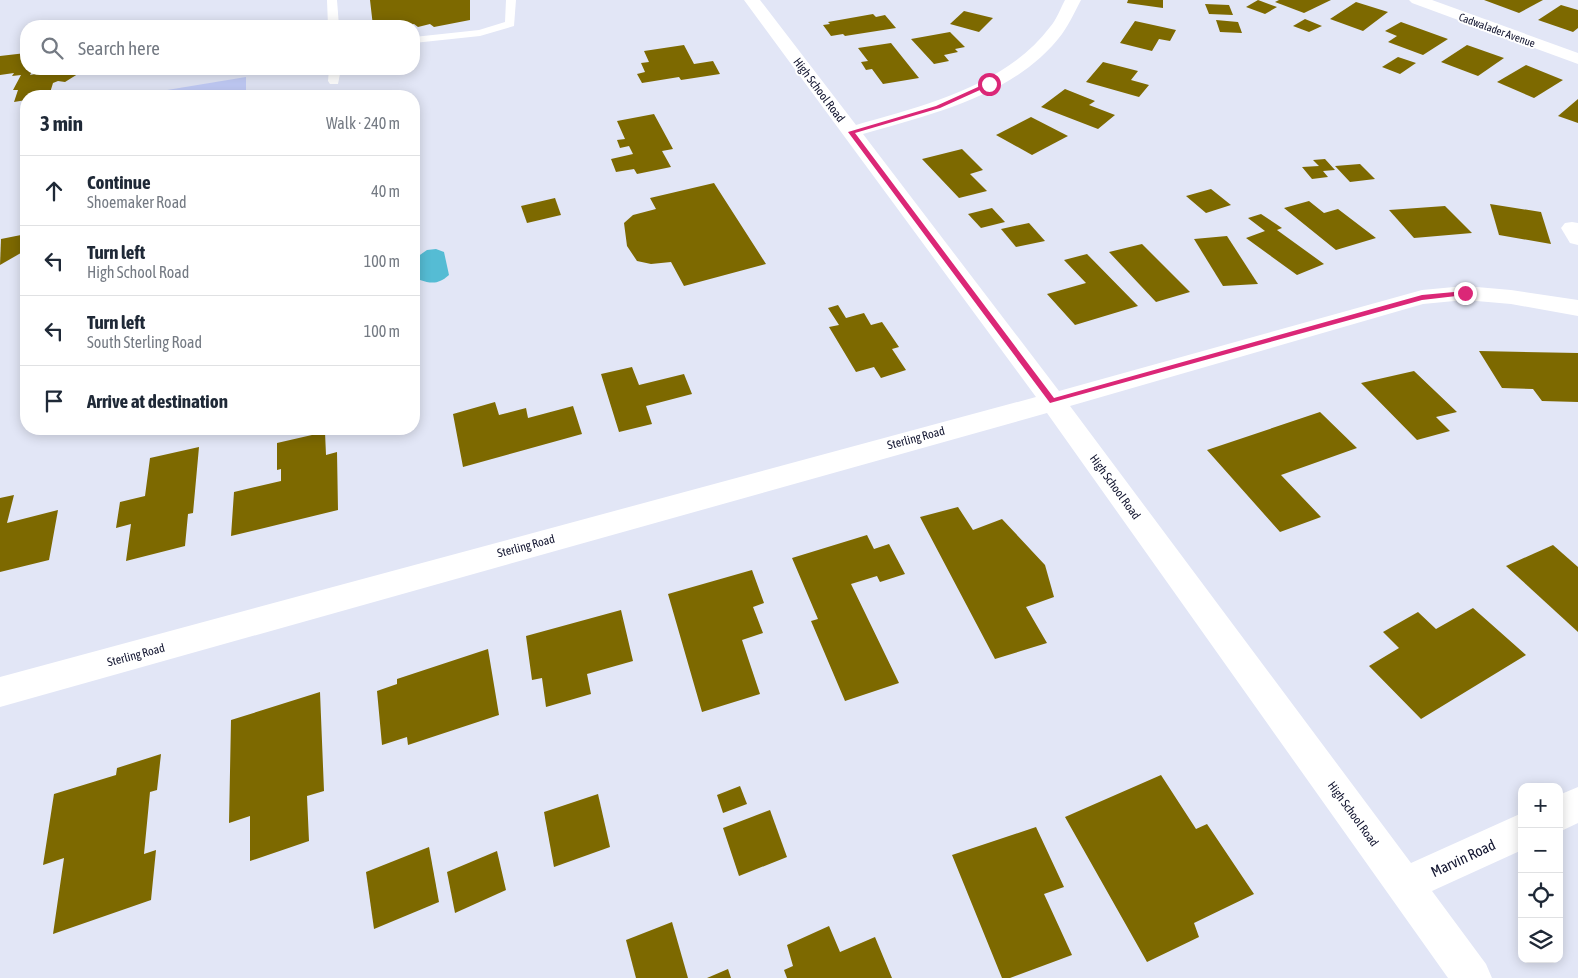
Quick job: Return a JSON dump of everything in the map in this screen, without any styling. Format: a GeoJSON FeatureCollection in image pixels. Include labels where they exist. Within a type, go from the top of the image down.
{"type":"FeatureCollection","features":[{"type":"Feature","properties":{"kind":"street","name":"High School Road"},"geometry":{"type":"LineString","coordinates":[[752,0],[1052,401],[1472,978]]}},
{"type":"Feature","properties":{"kind":"street"},"geometry":{"type":"LineString","coordinates":[[851,132],[938,107],[989,84],[1028,59],[1055,33],[1073,0]]}},
{"type":"Feature","properties":{"kind":"street","name":"Cadwalader Avenue"},"geometry":{"type":"LineString","coordinates":[[1417,0],[1578,59]]}},
{"type":"Feature","properties":{"kind":"street","name":"Sterling Road"},"geometry":{"type":"LineString","coordinates":[[0,692],[1422,297],[1465,293],[1511,297],[1578,308]]}},
{"type":"Feature","properties":{"kind":"street"},"geometry":{"type":"LineString","coordinates":[[1563,812],[1578,805]]}},
{"type":"Feature","properties":{"kind":"street","name":"Marvin Road"},"geometry":{"type":"LineString","coordinates":[[1404,884],[1518,833]]}},
{"type":"Feature","properties":{"kind":"lane"},"geometry":{"type":"LineString","coordinates":[[332,0],[334,20]]}},
{"type":"Feature","properties":{"kind":"lane"},"geometry":{"type":"LineString","coordinates":[[420,39],[480,33],[510,24],[511,0]]}},
{"type":"Feature","properties":{"kind":"shaded area"},"geometry":{"type":"Polygon","coordinates":[[[246,77],[246,90],[167,90],[246,77]]]}},
{"type":"Feature","properties":{"kind":"shaded area"},"geometry":{"type":"Polygon","coordinates":[[[436,249],[444,252],[449,275],[442,280],[428,282],[420,280],[420,255],[427,250],[436,249]]]}},
{"type":"Feature","properties":{"kind":"building"},"geometry":{"type":"Polygon","coordinates":[[[370,0],[470,0],[470,20],[434,27],[430,24],[420,26],[420,20],[372,20],[370,0]]]}},
{"type":"Feature","properties":{"kind":"building"},"geometry":{"type":"Polygon","coordinates":[[[1128,0],[1163,0],[1163,8],[1127,3],[1128,0]]]}},
{"type":"Feature","properties":{"kind":"building"},"geometry":{"type":"Polygon","coordinates":[[[1258,0],[1277,7],[1265,14],[1246,7],[1258,0]]]}},
{"type":"Feature","properties":{"kind":"building"},"geometry":{"type":"Polygon","coordinates":[[[1279,0],[1331,0],[1304,13],[1275,2],[1279,0]]]}},
{"type":"Feature","properties":{"kind":"building"},"geometry":{"type":"Polygon","coordinates":[[[1484,0],[1543,0],[1519,13],[1484,0]]]}},
{"type":"Feature","properties":{"kind":"building"},"geometry":{"type":"Polygon","coordinates":[[[1356,2],[1388,12],[1363,31],[1330,19],[1356,2]]]}},
{"type":"Feature","properties":{"kind":"building"},"geometry":{"type":"Polygon","coordinates":[[[1205,4],[1229,5],[1233,15],[1209,14],[1205,4]]]}},
{"type":"Feature","properties":{"kind":"building"},"geometry":{"type":"Polygon","coordinates":[[[1561,5],[1578,10],[1578,28],[1573,32],[1538,20],[1561,5]]]}},
{"type":"Feature","properties":{"kind":"building"},"geometry":{"type":"Polygon","coordinates":[[[964,11],[993,18],[979,32],[950,24],[964,11]]]}},
{"type":"Feature","properties":{"kind":"building"},"geometry":{"type":"Polygon","coordinates":[[[873,14],[876,17],[885,15],[896,28],[845,36],[843,34],[831,36],[823,25],[830,24],[828,22],[873,14]]]}},
{"type":"Feature","properties":{"kind":"building"},"geometry":{"type":"Polygon","coordinates":[[[1305,19],[1322,26],[1309,32],[1293,26],[1305,19]]]}},
{"type":"Feature","properties":{"kind":"building"},"geometry":{"type":"Polygon","coordinates":[[[1216,20],[1238,22],[1242,33],[1220,32],[1216,20]]]}},
{"type":"Feature","properties":{"kind":"building"},"geometry":{"type":"Polygon","coordinates":[[[1135,21],[1176,30],[1170,41],[1159,39],[1152,51],[1120,43],[1135,21]]]}},
{"type":"Feature","properties":{"kind":"building"},"geometry":{"type":"Polygon","coordinates":[[[1401,22],[1448,39],[1423,55],[1388,42],[1397,36],[1385,31],[1401,22]]]}},
{"type":"Feature","properties":{"kind":"building"},"geometry":{"type":"Polygon","coordinates":[[[950,32],[965,47],[955,49],[958,52],[944,55],[949,61],[934,64],[911,39],[950,32]]]}},
{"type":"Feature","properties":{"kind":"building"},"geometry":{"type":"Polygon","coordinates":[[[891,43],[919,78],[883,84],[872,69],[866,70],[861,62],[868,61],[858,48],[891,43]]]}},
{"type":"Feature","properties":{"kind":"building"},"geometry":{"type":"Polygon","coordinates":[[[684,45],[694,64],[713,61],[720,74],[681,80],[679,77],[642,83],[637,74],[645,72],[641,63],[649,62],[644,51],[684,45]]]}},
{"type":"Feature","properties":{"kind":"building"},"geometry":{"type":"Polygon","coordinates":[[[1467,45],[1504,58],[1478,76],[1441,62],[1467,45]]]}},
{"type":"Feature","properties":{"kind":"building"},"geometry":{"type":"Polygon","coordinates":[[[20,54],[21,75],[12,76],[14,73],[0,75],[0,56],[20,54]]]}},
{"type":"Feature","properties":{"kind":"building"},"geometry":{"type":"Polygon","coordinates":[[[1398,57],[1416,63],[1400,74],[1382,67],[1398,57]]]}},
{"type":"Feature","properties":{"kind":"building"},"geometry":{"type":"Polygon","coordinates":[[[1103,62],[1138,71],[1131,80],[1149,85],[1139,97],[1086,82],[1103,62]]]}},
{"type":"Feature","properties":{"kind":"building"},"geometry":{"type":"Polygon","coordinates":[[[1526,65],[1563,80],[1534,98],[1497,82],[1526,65]]]}},
{"type":"Feature","properties":{"kind":"building"},"geometry":{"type":"Polygon","coordinates":[[[21,75],[76,75],[65,82],[58,81],[53,83],[51,90],[20,90],[20,101],[14,102],[18,90],[13,90],[21,75]]]}},
{"type":"Feature","properties":{"kind":"building"},"geometry":{"type":"Polygon","coordinates":[[[1065,89],[1095,101],[1089,105],[1115,115],[1098,129],[1041,107],[1065,89]]]}},
{"type":"Feature","properties":{"kind":"building"},"geometry":{"type":"Polygon","coordinates":[[[1578,99],[1578,123],[1558,116],[1578,99]]]}},
{"type":"Feature","properties":{"kind":"building"},"geometry":{"type":"Polygon","coordinates":[[[654,114],[673,149],[662,151],[671,167],[637,174],[634,169],[616,172],[611,159],[633,154],[629,146],[620,148],[617,140],[625,139],[617,121],[654,114]]]}},
{"type":"Feature","properties":{"kind":"building"},"geometry":{"type":"Polygon","coordinates":[[[1031,117],[1068,136],[1032,155],[996,135],[1031,117]]]}},
{"type":"Feature","properties":{"kind":"building"},"geometry":{"type":"Polygon","coordinates":[[[962,149],[983,170],[970,174],[987,191],[959,198],[922,159],[962,149]]]}},
{"type":"Feature","properties":{"kind":"building"},"geometry":{"type":"Polygon","coordinates":[[[1325,159],[1335,170],[1323,171],[1328,177],[1312,179],[1302,167],[1319,166],[1313,160],[1325,159]]]}},
{"type":"Feature","properties":{"kind":"building"},"geometry":{"type":"Polygon","coordinates":[[[1360,164],[1375,179],[1350,182],[1335,166],[1360,164]]]}},
{"type":"Feature","properties":{"kind":"building"},"geometry":{"type":"Polygon","coordinates":[[[714,183],[766,264],[684,286],[671,262],[651,264],[637,261],[627,246],[624,223],[633,215],[656,209],[650,198],[714,183]]]}},
{"type":"Feature","properties":{"kind":"building"},"geometry":{"type":"Polygon","coordinates":[[[1211,189],[1231,205],[1206,213],[1186,196],[1211,189]]]}},
{"type":"Feature","properties":{"kind":"building"},"geometry":{"type":"Polygon","coordinates":[[[555,198],[561,215],[527,223],[521,206],[555,198]]]}},
{"type":"Feature","properties":{"kind":"building"},"geometry":{"type":"Polygon","coordinates":[[[1309,201],[1324,213],[1338,209],[1376,238],[1336,250],[1284,208],[1309,201]]]}},
{"type":"Feature","properties":{"kind":"building"},"geometry":{"type":"Polygon","coordinates":[[[1490,204],[1541,212],[1551,244],[1499,235],[1490,204]]]}},
{"type":"Feature","properties":{"kind":"building"},"geometry":{"type":"Polygon","coordinates":[[[1445,206],[1472,233],[1414,238],[1389,210],[1445,206]]]}},
{"type":"Feature","properties":{"kind":"building"},"geometry":{"type":"Polygon","coordinates":[[[992,208],[1005,222],[981,228],[968,214],[992,208]]]}},
{"type":"Feature","properties":{"kind":"building"},"geometry":{"type":"Polygon","coordinates":[[[1261,214],[1282,228],[1277,230],[1324,264],[1297,275],[1246,238],[1265,231],[1248,218],[1261,214]]]}},
{"type":"Feature","properties":{"kind":"building"},"geometry":{"type":"Polygon","coordinates":[[[1029,223],[1045,241],[1016,247],[1001,229],[1029,223]]]}},
{"type":"Feature","properties":{"kind":"building"},"geometry":{"type":"Polygon","coordinates":[[[20,235],[20,253],[0,265],[1,239],[20,235]]]}},
{"type":"Feature","properties":{"kind":"building"},"geometry":{"type":"Polygon","coordinates":[[[1227,236],[1258,284],[1223,286],[1194,239],[1227,236]]]}},
{"type":"Feature","properties":{"kind":"building"},"geometry":{"type":"Polygon","coordinates":[[[1142,244],[1190,292],[1156,302],[1109,252],[1142,244]]]}},
{"type":"Feature","properties":{"kind":"building"},"geometry":{"type":"Polygon","coordinates":[[[1087,254],[1138,306],[1075,325],[1047,294],[1086,283],[1064,260],[1087,254]]]}},
{"type":"Feature","properties":{"kind":"building"},"geometry":{"type":"Polygon","coordinates":[[[838,305],[846,318],[864,313],[871,325],[882,322],[899,347],[892,349],[906,370],[881,378],[874,367],[856,372],[829,327],[839,325],[828,308],[838,305]]]}},
{"type":"Feature","properties":{"kind":"building"},"geometry":{"type":"Polygon","coordinates":[[[1479,351],[1578,353],[1578,402],[1542,401],[1533,389],[1502,388],[1479,351]]]}},
{"type":"Feature","properties":{"kind":"building"},"geometry":{"type":"Polygon","coordinates":[[[632,367],[639,385],[684,374],[692,394],[646,406],[652,424],[619,432],[601,374],[632,367]]]}},
{"type":"Feature","properties":{"kind":"building"},"geometry":{"type":"Polygon","coordinates":[[[1414,371],[1457,412],[1436,417],[1450,431],[1417,440],[1361,383],[1414,371]]]}},
{"type":"Feature","properties":{"kind":"building"},"geometry":{"type":"Polygon","coordinates":[[[495,402],[499,415],[526,408],[528,418],[573,406],[582,434],[463,467],[453,414],[495,402]]]}},
{"type":"Feature","properties":{"kind":"building"},"geometry":{"type":"Polygon","coordinates":[[[1320,412],[1357,448],[1281,475],[1321,517],[1280,532],[1207,450],[1320,412]]]}},
{"type":"Feature","properties":{"kind":"building"},"geometry":{"type":"Polygon","coordinates":[[[312,435],[325,435],[326,455],[337,452],[338,510],[231,536],[234,492],[281,481],[281,469],[277,470],[277,443],[312,435]]]}},
{"type":"Feature","properties":{"kind":"building"},"geometry":{"type":"Polygon","coordinates":[[[199,447],[193,513],[188,514],[185,546],[126,561],[131,524],[116,528],[120,502],[145,496],[150,458],[199,447]]]}},
{"type":"Feature","properties":{"kind":"building"},"geometry":{"type":"Polygon","coordinates":[[[14,495],[7,523],[58,510],[49,560],[0,572],[0,498],[14,495]]]}},
{"type":"Feature","properties":{"kind":"building"},"geometry":{"type":"Polygon","coordinates":[[[958,507],[973,530],[1002,519],[1045,565],[1054,597],[1026,607],[1047,643],[995,659],[920,517],[958,507]]]}},
{"type":"Feature","properties":{"kind":"building"},"geometry":{"type":"Polygon","coordinates":[[[867,535],[874,549],[889,544],[905,574],[880,582],[877,576],[851,584],[899,683],[845,701],[811,621],[818,619],[792,558],[867,535]]]}},
{"type":"Feature","properties":{"kind":"building"},"geometry":{"type":"Polygon","coordinates":[[[1553,545],[1578,567],[1578,632],[1506,566],[1553,545]]]}},
{"type":"Feature","properties":{"kind":"building"},"geometry":{"type":"Polygon","coordinates":[[[752,570],[764,603],[753,607],[763,633],[742,640],[760,694],[702,712],[668,594],[752,570]]]}},
{"type":"Feature","properties":{"kind":"building"},"geometry":{"type":"Polygon","coordinates":[[[1473,608],[1526,655],[1421,719],[1369,666],[1399,648],[1383,632],[1418,612],[1436,629],[1473,608]]]}},
{"type":"Feature","properties":{"kind":"building"},"geometry":{"type":"Polygon","coordinates":[[[621,610],[633,661],[587,674],[591,694],[546,707],[542,678],[532,680],[526,636],[621,610]]]}},
{"type":"Feature","properties":{"kind":"building"},"geometry":{"type":"Polygon","coordinates":[[[488,649],[499,715],[408,745],[407,737],[382,745],[377,691],[397,684],[397,679],[488,649]]]}},
{"type":"Feature","properties":{"kind":"building"},"geometry":{"type":"Polygon","coordinates":[[[320,692],[324,791],[307,796],[309,841],[250,861],[250,816],[229,823],[231,720],[320,692]]]}},
{"type":"Feature","properties":{"kind":"building"},"geometry":{"type":"Polygon","coordinates":[[[161,754],[157,790],[150,792],[144,854],[156,850],[151,900],[53,934],[64,858],[43,865],[54,794],[116,775],[117,768],[161,754]]]}},
{"type":"Feature","properties":{"kind":"building"},"geometry":{"type":"Polygon","coordinates":[[[1161,775],[1196,829],[1207,824],[1254,894],[1194,923],[1199,937],[1147,962],[1065,817],[1161,775]]]}},
{"type":"Feature","properties":{"kind":"building"},"geometry":{"type":"Polygon","coordinates":[[[740,786],[747,804],[723,813],[717,795],[740,786]]]}},
{"type":"Feature","properties":{"kind":"building"},"geometry":{"type":"Polygon","coordinates":[[[598,794],[610,847],[554,867],[544,812],[598,794]]]}},
{"type":"Feature","properties":{"kind":"building"},"geometry":{"type":"Polygon","coordinates":[[[770,810],[787,857],[739,876],[723,828],[770,810]]]}},
{"type":"Feature","properties":{"kind":"building"},"geometry":{"type":"Polygon","coordinates":[[[1036,827],[1064,887],[1044,894],[1072,955],[1010,978],[1002,978],[952,855],[1036,827]]]}},
{"type":"Feature","properties":{"kind":"building"},"geometry":{"type":"Polygon","coordinates":[[[429,847],[439,902],[374,929],[366,872],[429,847]]]}},
{"type":"Feature","properties":{"kind":"building"},"geometry":{"type":"Polygon","coordinates":[[[497,851],[506,890],[455,913],[447,872],[497,851]]]}},
{"type":"Feature","properties":{"kind":"building"},"geometry":{"type":"Polygon","coordinates":[[[672,922],[688,978],[636,978],[626,940],[672,922]]]}},
{"type":"Feature","properties":{"kind":"building"},"geometry":{"type":"Polygon","coordinates":[[[829,926],[840,952],[875,937],[892,978],[787,978],[784,970],[793,966],[787,945],[829,926]]]}},
{"type":"Feature","properties":{"kind":"building"},"geometry":{"type":"Polygon","coordinates":[[[728,969],[731,978],[707,978],[728,969]]]}},
{"type":"Feature","properties":{"kind":"route"},"geometry":{"type":"LineString","coordinates":[[989,84],[938,107],[851,132],[1052,401],[1422,297],[1465,293]]}}]}
